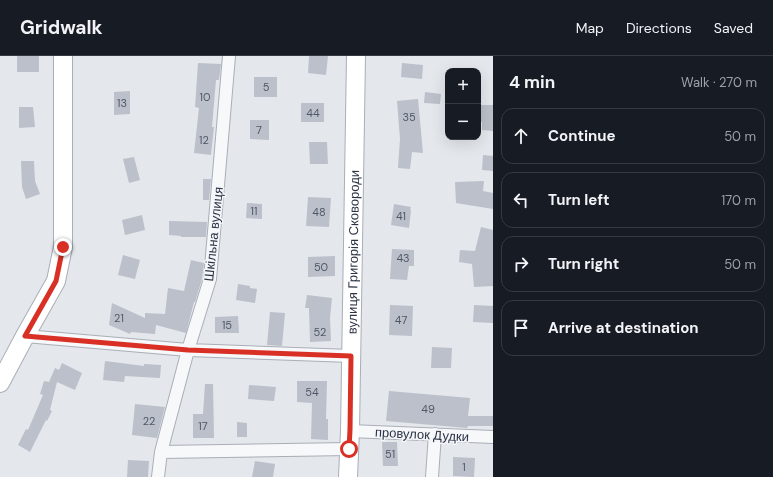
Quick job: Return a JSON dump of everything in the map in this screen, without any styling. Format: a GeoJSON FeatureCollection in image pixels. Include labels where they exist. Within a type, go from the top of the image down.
{"type":"FeatureCollection","features":[{"type":"Feature","properties":{"kind":"street"},"geometry":{"type":"LineString","coordinates":[[0,383],[56,281],[63,247],[63,56]]}},
{"type":"Feature","properties":{"kind":"street","name":"Шкільна вулиця"},"geometry":{"type":"LineString","coordinates":[[158,477],[161,452],[188,350],[210,279],[230,56]]}},
{"type":"Feature","properties":{"kind":"street","name":"вулиця Григорія Сковороди"},"geometry":{"type":"LineString","coordinates":[[348,477],[356,56]]}},
{"type":"Feature","properties":{"kind":"street"},"geometry":{"type":"LineString","coordinates":[[25,336],[188,350],[351,356]]}},
{"type":"Feature","properties":{"kind":"street","name":"провулок Дудки"},"geometry":{"type":"LineString","coordinates":[[350,430],[493,437]]}},
{"type":"Feature","properties":{"kind":"street"},"geometry":{"type":"LineString","coordinates":[[432,477],[435,434]]}},
{"type":"Feature","properties":{"kind":"street"},"geometry":{"type":"LineString","coordinates":[[161,452],[349,449]]}},
{"type":"Feature","properties":{"kind":"building"},"geometry":{"type":"Polygon","coordinates":[[[17,56],[39,56],[39,72],[17,72],[17,56]]]}},
{"type":"Feature","properties":{"kind":"building"},"geometry":{"type":"Polygon","coordinates":[[[309,56],[328,56],[326,75],[308,73],[309,56]]]}},
{"type":"Feature","properties":{"kind":"building"},"geometry":{"type":"Polygon","coordinates":[[[198,63],[221,64],[219,80],[216,80],[211,155],[194,153],[199,108],[195,107],[198,63]]]}},
{"type":"Feature","properties":{"kind":"building"},"geometry":{"type":"Polygon","coordinates":[[[402,63],[423,65],[422,79],[401,77],[402,63]]]}},
{"type":"Feature","properties":{"kind":"building"},"geometry":{"type":"Polygon","coordinates":[[[254,77],[277,77],[277,97],[254,97],[254,77]]]}},
{"type":"Feature","properties":{"kind":"building"},"geometry":{"type":"Polygon","coordinates":[[[130,91],[130,114],[114,115],[114,92],[130,91]]]}},
{"type":"Feature","properties":{"kind":"building"},"geometry":{"type":"Polygon","coordinates":[[[425,92],[441,94],[440,104],[424,103],[425,92]]]}},
{"type":"Feature","properties":{"kind":"building"},"geometry":{"type":"Polygon","coordinates":[[[418,99],[423,153],[412,152],[410,169],[398,168],[400,139],[397,101],[418,99]]]}},
{"type":"Feature","properties":{"kind":"building"},"geometry":{"type":"Polygon","coordinates":[[[301,103],[324,103],[324,122],[301,122],[301,103]]]}},
{"type":"Feature","properties":{"kind":"building"},"geometry":{"type":"Polygon","coordinates":[[[481,105],[493,105],[493,131],[482,130],[481,105]]]}},
{"type":"Feature","properties":{"kind":"building"},"geometry":{"type":"Polygon","coordinates":[[[19,107],[33,107],[35,127],[19,128],[19,107]]]}},
{"type":"Feature","properties":{"kind":"building"},"geometry":{"type":"Polygon","coordinates":[[[250,120],[269,120],[269,140],[250,139],[250,120]]]}},
{"type":"Feature","properties":{"kind":"building"},"geometry":{"type":"Polygon","coordinates":[[[309,142],[327,142],[328,164],[310,164],[309,142]]]}},
{"type":"Feature","properties":{"kind":"building"},"geometry":{"type":"Polygon","coordinates":[[[483,155],[493,156],[493,171],[482,170],[483,155]]]}},
{"type":"Feature","properties":{"kind":"building"},"geometry":{"type":"Polygon","coordinates":[[[134,157],[140,180],[129,183],[123,159],[134,157]]]}},
{"type":"Feature","properties":{"kind":"building"},"geometry":{"type":"Polygon","coordinates":[[[21,161],[34,161],[35,181],[40,194],[26,199],[22,187],[21,161]]]}},
{"type":"Feature","properties":{"kind":"building"},"geometry":{"type":"Polygon","coordinates":[[[203,179],[211,179],[209,200],[203,200],[203,179]]]}},
{"type":"Feature","properties":{"kind":"building"},"geometry":{"type":"Polygon","coordinates":[[[484,181],[483,191],[493,193],[493,209],[456,203],[455,182],[484,181]]]}},
{"type":"Feature","properties":{"kind":"building"},"geometry":{"type":"Polygon","coordinates":[[[308,197],[331,198],[329,227],[306,226],[308,197]]]}},
{"type":"Feature","properties":{"kind":"building"},"geometry":{"type":"Polygon","coordinates":[[[247,203],[262,204],[262,219],[246,218],[247,203]]]}},
{"type":"Feature","properties":{"kind":"building"},"geometry":{"type":"Polygon","coordinates":[[[394,204],[411,207],[409,228],[391,225],[394,204]]]}},
{"type":"Feature","properties":{"kind":"building"},"geometry":{"type":"Polygon","coordinates":[[[142,215],[145,230],[125,235],[122,220],[142,215]]]}},
{"type":"Feature","properties":{"kind":"building"},"geometry":{"type":"Polygon","coordinates":[[[169,221],[207,222],[206,237],[181,237],[169,235],[169,221]]]}},
{"type":"Feature","properties":{"kind":"building"},"geometry":{"type":"Polygon","coordinates":[[[481,227],[493,230],[493,286],[474,287],[472,264],[459,262],[460,250],[475,251],[481,227]]]}},
{"type":"Feature","properties":{"kind":"building"},"geometry":{"type":"Polygon","coordinates":[[[392,249],[414,250],[414,266],[409,266],[407,280],[390,279],[392,249]]]}},
{"type":"Feature","properties":{"kind":"building"},"geometry":{"type":"Polygon","coordinates":[[[123,255],[140,260],[135,279],[118,275],[123,255]]]}},
{"type":"Feature","properties":{"kind":"building"},"geometry":{"type":"Polygon","coordinates":[[[335,256],[335,276],[308,277],[308,257],[335,256]]]}},
{"type":"Feature","properties":{"kind":"building"},"geometry":{"type":"Polygon","coordinates":[[[191,260],[204,263],[202,279],[186,333],[156,325],[155,334],[131,332],[130,334],[109,325],[112,303],[145,318],[145,313],[165,314],[168,288],[184,291],[191,260]]]}},
{"type":"Feature","properties":{"kind":"building"},"geometry":{"type":"Polygon","coordinates":[[[238,284],[257,289],[255,303],[236,300],[238,284]]]}},
{"type":"Feature","properties":{"kind":"building"},"geometry":{"type":"Polygon","coordinates":[[[307,295],[332,298],[330,318],[331,341],[310,342],[309,308],[305,308],[307,295]]]}},
{"type":"Feature","properties":{"kind":"building"},"geometry":{"type":"Polygon","coordinates":[[[390,305],[413,306],[412,336],[389,335],[390,305]]]}},
{"type":"Feature","properties":{"kind":"building"},"geometry":{"type":"Polygon","coordinates":[[[474,305],[493,306],[493,323],[473,322],[474,305]]]}},
{"type":"Feature","properties":{"kind":"building"},"geometry":{"type":"Polygon","coordinates":[[[270,312],[285,313],[282,346],[267,345],[270,312]]]}},
{"type":"Feature","properties":{"kind":"building"},"geometry":{"type":"Polygon","coordinates":[[[238,316],[239,333],[215,333],[215,317],[238,316]]]}},
{"type":"Feature","properties":{"kind":"building"},"geometry":{"type":"Polygon","coordinates":[[[432,347],[452,348],[451,368],[431,368],[432,347]]]}},
{"type":"Feature","properties":{"kind":"building"},"geometry":{"type":"Polygon","coordinates":[[[105,361],[144,366],[144,364],[161,365],[160,378],[125,376],[124,382],[103,380],[105,361]]]}},
{"type":"Feature","properties":{"kind":"building"},"geometry":{"type":"Polygon","coordinates":[[[62,363],[82,373],[75,390],[57,382],[50,410],[52,411],[30,452],[18,445],[26,429],[28,430],[43,395],[40,394],[44,381],[49,382],[55,368],[59,370],[62,363]]]}},
{"type":"Feature","properties":{"kind":"building"},"geometry":{"type":"Polygon","coordinates":[[[297,381],[327,381],[326,419],[328,419],[328,440],[311,439],[312,403],[297,402],[297,381]]]}},
{"type":"Feature","properties":{"kind":"building"},"geometry":{"type":"Polygon","coordinates":[[[205,384],[213,384],[214,438],[193,438],[193,414],[203,414],[205,384]]]}},
{"type":"Feature","properties":{"kind":"building"},"geometry":{"type":"Polygon","coordinates":[[[249,385],[276,387],[274,401],[248,399],[249,385]]]}},
{"type":"Feature","properties":{"kind":"building"},"geometry":{"type":"Polygon","coordinates":[[[389,391],[470,398],[468,416],[493,416],[493,426],[468,426],[467,428],[386,421],[389,391]]]}},
{"type":"Feature","properties":{"kind":"building"},"geometry":{"type":"Polygon","coordinates":[[[135,404],[165,407],[157,438],[132,435],[135,404]]]}},
{"type":"Feature","properties":{"kind":"building"},"geometry":{"type":"Polygon","coordinates":[[[237,422],[247,423],[247,437],[237,437],[237,422]]]}},
{"type":"Feature","properties":{"kind":"building"},"geometry":{"type":"Polygon","coordinates":[[[382,442],[397,442],[398,466],[383,466],[382,442]]]}},
{"type":"Feature","properties":{"kind":"building"},"geometry":{"type":"Polygon","coordinates":[[[453,457],[475,458],[474,477],[453,476],[453,457]]]}},
{"type":"Feature","properties":{"kind":"building"},"geometry":{"type":"Polygon","coordinates":[[[128,460],[149,461],[148,477],[127,477],[128,460]]]}},
{"type":"Feature","properties":{"kind":"building"},"geometry":{"type":"Polygon","coordinates":[[[255,461],[275,464],[273,477],[252,477],[255,461]]]}},
{"type":"Feature","properties":{"kind":"route"},"geometry":{"type":"LineString","coordinates":[[63,247],[56,281],[25,336],[188,350],[351,356],[349,449]]}}]}
